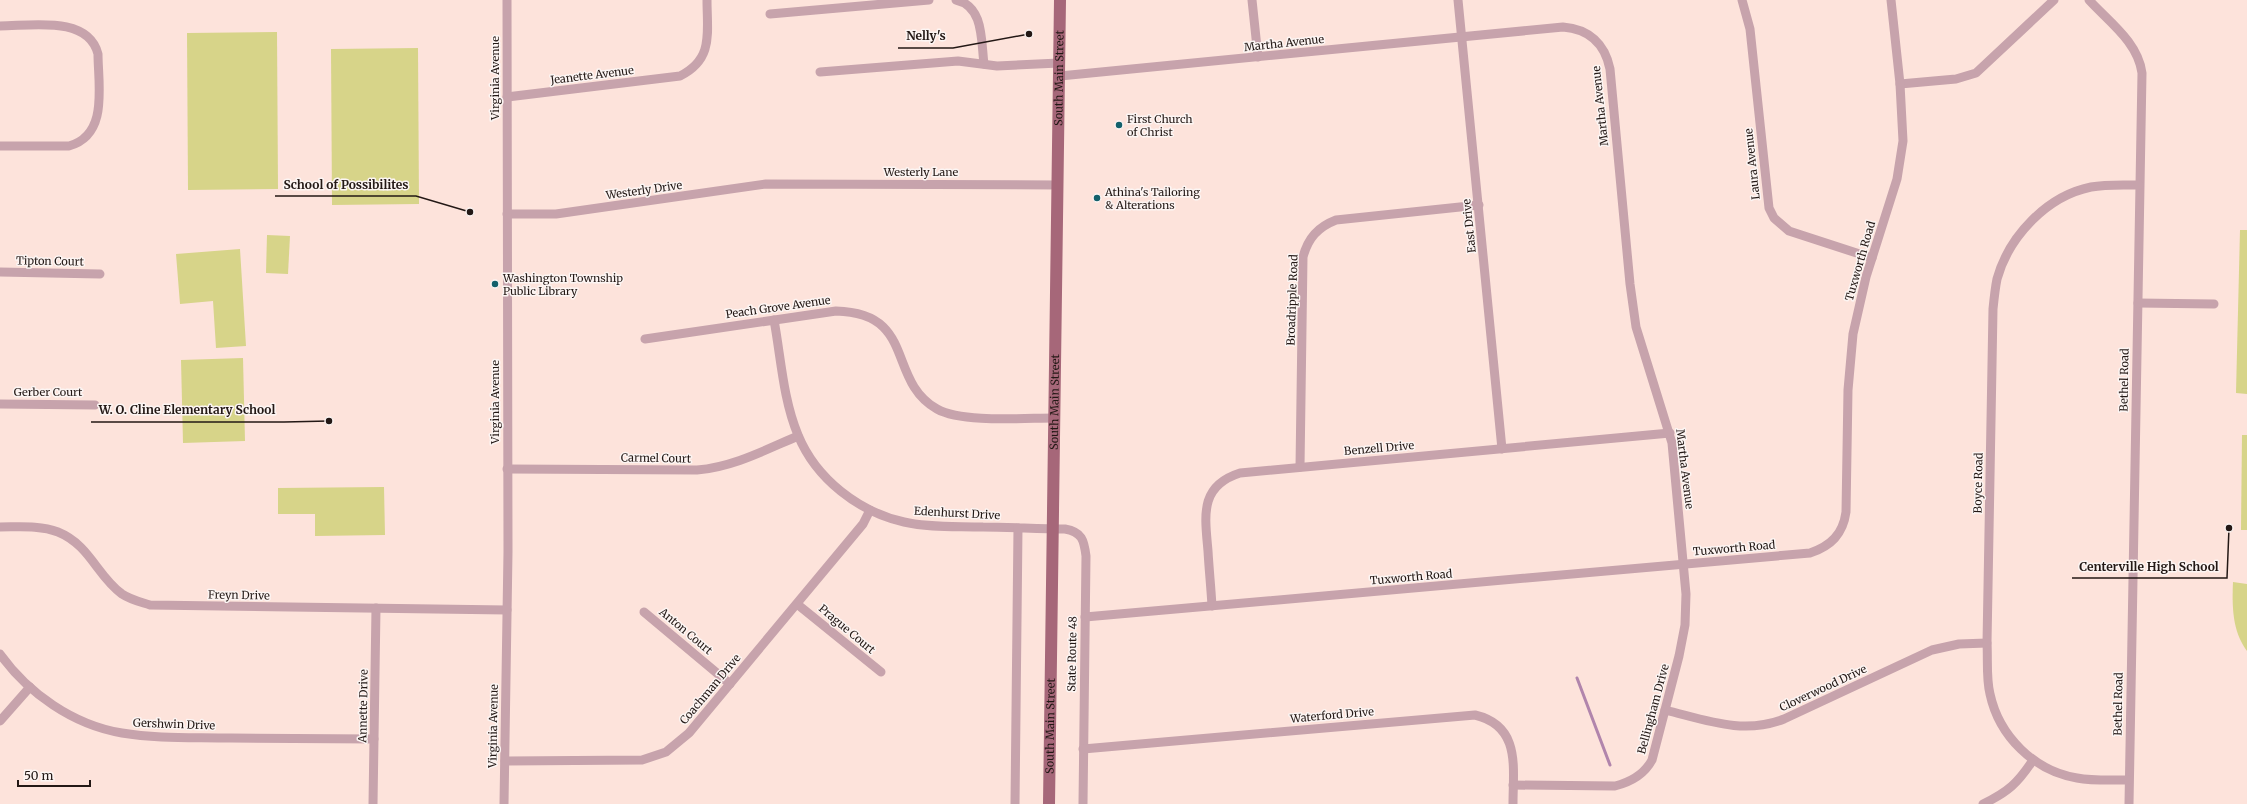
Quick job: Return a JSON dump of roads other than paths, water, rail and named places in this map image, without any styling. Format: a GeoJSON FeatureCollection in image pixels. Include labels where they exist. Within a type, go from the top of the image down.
{"type":"FeatureCollection","features":[{"type":"Feature","properties":{"kind":"main road","name":"South Main Street"},"geometry":{"type":"LineString","coordinates":[[1049,804],[1060,0]]}},
{"type":"Feature","properties":{"kind":"street","name":"Virginia Avenue"},"geometry":{"type":"LineString","coordinates":[[504,804],[507,610],[507,0]]}},
{"type":"Feature","properties":{"kind":"street","name":"Jeanette Avenue"},"geometry":{"type":"LineString","coordinates":[[507,97],[680,76],[696,66],[706,51],[707,0]]}},
{"type":"Feature","properties":{"kind":"street"},"geometry":{"type":"LineString","coordinates":[[770,14],[929,0]]}},
{"type":"Feature","properties":{"kind":"street"},"geometry":{"type":"LineString","coordinates":[[956,0],[964,2],[979,18],[984,64]]}},
{"type":"Feature","properties":{"kind":"street"},"geometry":{"type":"LineString","coordinates":[[1252,0],[1258,57]]}},
{"type":"Feature","properties":{"kind":"street","name":"East Drive"},"geometry":{"type":"LineString","coordinates":[[1458,0],[1502,449]]}},
{"type":"Feature","properties":{"kind":"street","name":"Laura Avenue"},"geometry":{"type":"LineString","coordinates":[[1742,0],[1750,29],[1769,208],[1777,221],[1789,231],[1872,258]]}},
{"type":"Feature","properties":{"kind":"street","name":"Tuxworth Road"},"geometry":{"type":"LineString","coordinates":[[1085,617],[1810,553],[1828,545],[1841,530],[1846,512],[1850,358],[1858,311],[1901,160],[1903,120],[1891,0]]}},
{"type":"Feature","properties":{"kind":"street"},"geometry":{"type":"LineString","coordinates":[[1900,84],[1956,79],[1976,73],[2054,0]]}},
{"type":"Feature","properties":{"kind":"street","name":"Bethel Road"},"geometry":{"type":"LineString","coordinates":[[2089,0],[2131,44],[2140,61],[2142,73],[2128,804]]}},
{"type":"Feature","properties":{"kind":"street"},"geometry":{"type":"LineString","coordinates":[[0,26],[60,26],[73,28],[88,35],[96,47],[98,54],[98,107],[94,128],[90,135],[77,144],[69,146],[0,146]]}},
{"type":"Feature","properties":{"kind":"street","name":"Martha Avenue"},"geometry":{"type":"LineString","coordinates":[[1060,76],[1563,27],[1582,31],[1591,36],[1605,52],[1610,69],[1630,284],[1636,327],[1670,433],[1675,462],[1683,564]]}},
{"type":"Feature","properties":{"kind":"street"},"geometry":{"type":"LineString","coordinates":[[820,72],[958,61],[997,66],[1059,63]]}},
{"type":"Feature","properties":{"kind":"street","name":"Westerly Lane"},"geometry":{"type":"LineString","coordinates":[[784,183],[1058,185]]}},
{"type":"Feature","properties":{"kind":"street","name":"Westerly Drive"},"geometry":{"type":"LineString","coordinates":[[507,214],[556,214],[784,183]]}},
{"type":"Feature","properties":{"kind":"street","name":"Boyce Road"},"geometry":{"type":"LineString","coordinates":[[2128,780],[2077,778],[2052,771],[2034,760],[2009,736],[1995,711],[1988,680],[1993,309],[1998,277],[2014,242],[2033,219],[2051,205],[2065,197],[2090,188],[2113,185],[2140,185]]}},
{"type":"Feature","properties":{"kind":"street","name":"Broadripple Road"},"geometry":{"type":"LineString","coordinates":[[1300,467],[1303,257],[1306,246],[1311,237],[1325,224],[1336,220],[1479,205]]}},
{"type":"Feature","properties":{"kind":"street","name":"Tipton Court"},"geometry":{"type":"LineString","coordinates":[[0,272],[100,274]]}},
{"type":"Feature","properties":{"kind":"street"},"geometry":{"type":"LineString","coordinates":[[2138,303],[2214,304]]}},
{"type":"Feature","properties":{"kind":"street","name":"Peach Grove Avenue"},"geometry":{"type":"LineString","coordinates":[[645,339],[836,311],[860,314],[879,324],[887,331],[900,352],[908,376],[914,388],[921,397],[939,410],[963,416],[1054,418]]}},
{"type":"Feature","properties":{"kind":"street","name":"Edenhurst Drive"},"geometry":{"type":"LineString","coordinates":[[774,320],[788,403],[798,436],[811,459],[841,492],[870,510],[904,522],[924,526],[1053,529]]}},
{"type":"Feature","properties":{"kind":"street","name":"Gerber Court"},"geometry":{"type":"LineString","coordinates":[[0,404],[95,405]]}},
{"type":"Feature","properties":{"kind":"street","name":"Benzell Drive"},"geometry":{"type":"LineString","coordinates":[[1212,606],[1205,515],[1206,503],[1211,493],[1223,480],[1240,473],[1670,433]]}},
{"type":"Feature","properties":{"kind":"street","name":"Carmel Court"},"geometry":{"type":"LineString","coordinates":[[507,469],[712,469],[746,459],[798,436]]}},
{"type":"Feature","properties":{"kind":"street","name":"Coachman Drive"},"geometry":{"type":"LineString","coordinates":[[505,761],[622,762],[653,757],[677,745],[730,684],[863,524],[870,510]]}},
{"type":"Feature","properties":{"kind":"street","name":"Freyn Drive"},"geometry":{"type":"LineString","coordinates":[[0,528],[47,529],[71,539],[90,556],[112,585],[122,594],[136,601],[150,605],[507,610]]}},
{"type":"Feature","properties":{"kind":"street"},"geometry":{"type":"LineString","coordinates":[[1015,804],[1018,528]]}},
{"type":"Feature","properties":{"kind":"street","name":"State Route 48"},"geometry":{"type":"LineString","coordinates":[[1053,529],[1072,530],[1079,533],[1084,541],[1085,617],[1083,804]]}},
{"type":"Feature","properties":{"kind":"street","name":"Bellingham Drive"},"geometry":{"type":"LineString","coordinates":[[1513,785],[1615,786],[1636,779],[1648,766],[1665,710],[1685,625],[1686,594],[1683,564]]}},
{"type":"Feature","properties":{"kind":"street","name":"Prague Court"},"geometry":{"type":"LineString","coordinates":[[797,604],[881,672]]}},
{"type":"Feature","properties":{"kind":"street","name":"Annette Drive"},"geometry":{"type":"LineString","coordinates":[[373,804],[376,608]]}},
{"type":"Feature","properties":{"kind":"street","name":"Anton Court"},"geometry":{"type":"LineString","coordinates":[[644,612],[730,684]]}},
{"type":"Feature","properties":{"kind":"street","name":"Cloverwood Drive"},"geometry":{"type":"LineString","coordinates":[[1665,710],[1733,726],[1760,727],[1784,719],[1932,650],[1960,644],[1988,643]]}},
{"type":"Feature","properties":{"kind":"street","name":"Gershwin Drive"},"geometry":{"type":"LineString","coordinates":[[0,654],[30,687],[77,718],[120,733],[166,737],[374,739]]}},
{"type":"Feature","properties":{"kind":"street"},"geometry":{"type":"LineString","coordinates":[[0,721],[30,687]]}},
{"type":"Feature","properties":{"kind":"street","name":"Waterford Drive"},"geometry":{"type":"LineString","coordinates":[[1083,750],[1475,715],[1494,722],[1506,735],[1513,755],[1513,804]]}},
{"type":"Feature","properties":{"kind":"street"},"geometry":{"type":"LineString","coordinates":[[1983,804],[2011,788],[2019,781],[2034,760]]}},
{"type":"Feature","properties":{"kind":"waterway"},"geometry":{"type":"LineString","coordinates":[[1577,678],[1610,765]]}},
{"type":"Feature","properties":{"kind":"place","name":"Nelly's"},"geometry":{"type":"Point","coordinates":[1029,34]}},
{"type":"Feature","properties":{"kind":"place","name":"First Church of Christ"},"geometry":{"type":"Point","coordinates":[1119,125]}},
{"type":"Feature","properties":{"kind":"place","name":"Athina's Tailoring & Alterations"},"geometry":{"type":"Point","coordinates":[1097,198]}},
{"type":"Feature","properties":{"kind":"place","name":"School of Possibilites"},"geometry":{"type":"Point","coordinates":[470,212]}},
{"type":"Feature","properties":{"kind":"place","name":"Washington Township Public Library"},"geometry":{"type":"Point","coordinates":[495,284]}},
{"type":"Feature","properties":{"kind":"place","name":"W. O. Cline Elementary School"},"geometry":{"type":"Point","coordinates":[329,421]}},
{"type":"Feature","properties":{"kind":"place","name":"Centerville High School"},"geometry":{"type":"Point","coordinates":[2229,528]}}]}
